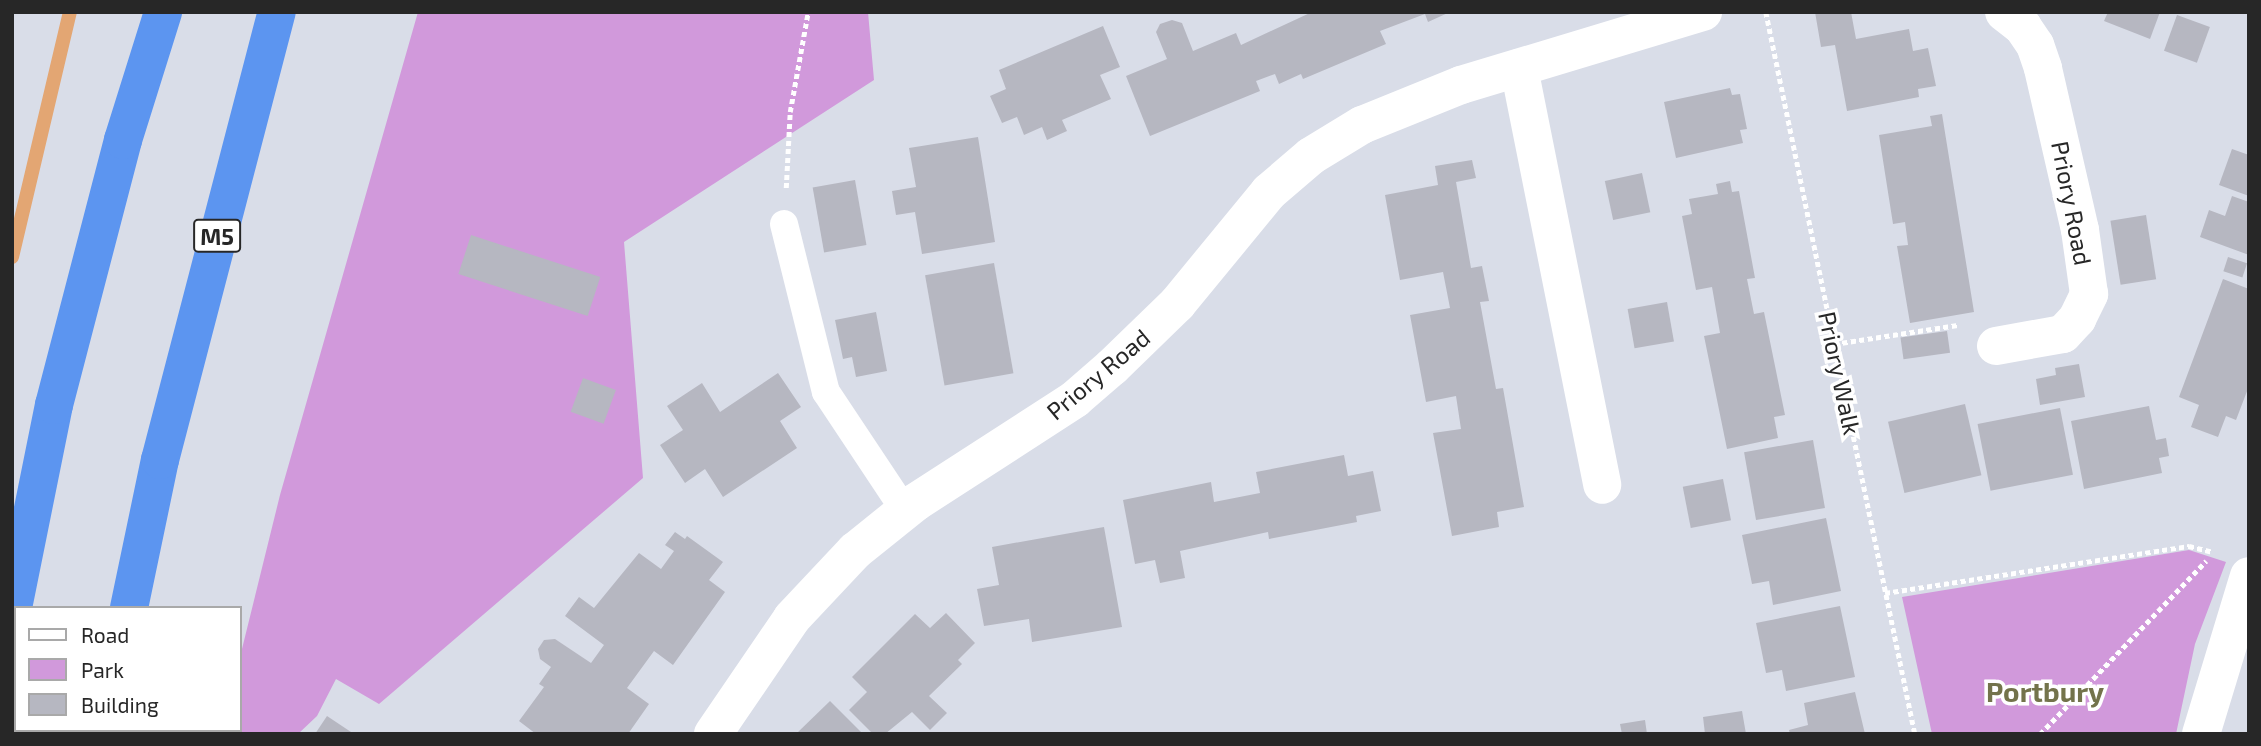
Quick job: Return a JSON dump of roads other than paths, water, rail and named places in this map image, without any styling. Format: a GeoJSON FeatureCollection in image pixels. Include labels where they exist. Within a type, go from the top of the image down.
{"type":"FeatureCollection","features":[{"type":"Feature","properties":{"kind":"highway"},"geometry":{"type":"LineString","coordinates":[[12,613],[58,391],[123,140],[163,12]]}},
{"type":"Feature","properties":{"kind":"highway","name":"M5"},"geometry":{"type":"LineString","coordinates":[[130,606],[160,460],[277,12]]}},
{"type":"Feature","properties":{"kind":"street","name":"Priory Road"},"geometry":{"type":"LineString","coordinates":[[713,734],[792,618],[855,551],[905,511],[1075,399],[1112,367],[1177,304],[1269,192],[1311,156],[1362,125],[1461,85],[1703,12]]}},
{"type":"Feature","properties":{"kind":"street","name":"Priory Road"},"geometry":{"type":"LineString","coordinates":[[1996,346],[2063,334],[2077,319],[2089,294],[2080,230],[2043,68],[2035,45],[2023,27],[2004,12]]}},
{"type":"Feature","properties":{"kind":"street"},"geometry":{"type":"LineString","coordinates":[[1519,68],[1602,485]]}},
{"type":"Feature","properties":{"kind":"street"},"geometry":{"type":"LineString","coordinates":[[2201,734],[2249,576]]}},
{"type":"Feature","properties":{"kind":"lane"},"geometry":{"type":"LineString","coordinates":[[784,224],[827,392],[905,511]]}},
{"type":"Feature","properties":{"kind":"waterway"},"geometry":{"type":"LineString","coordinates":[[12,257],[70,12]]}},
{"type":"Feature","properties":{"kind":"district","name":"Portbury"},"geometry":{"type":"Point","coordinates":[2045,691]}}]}
